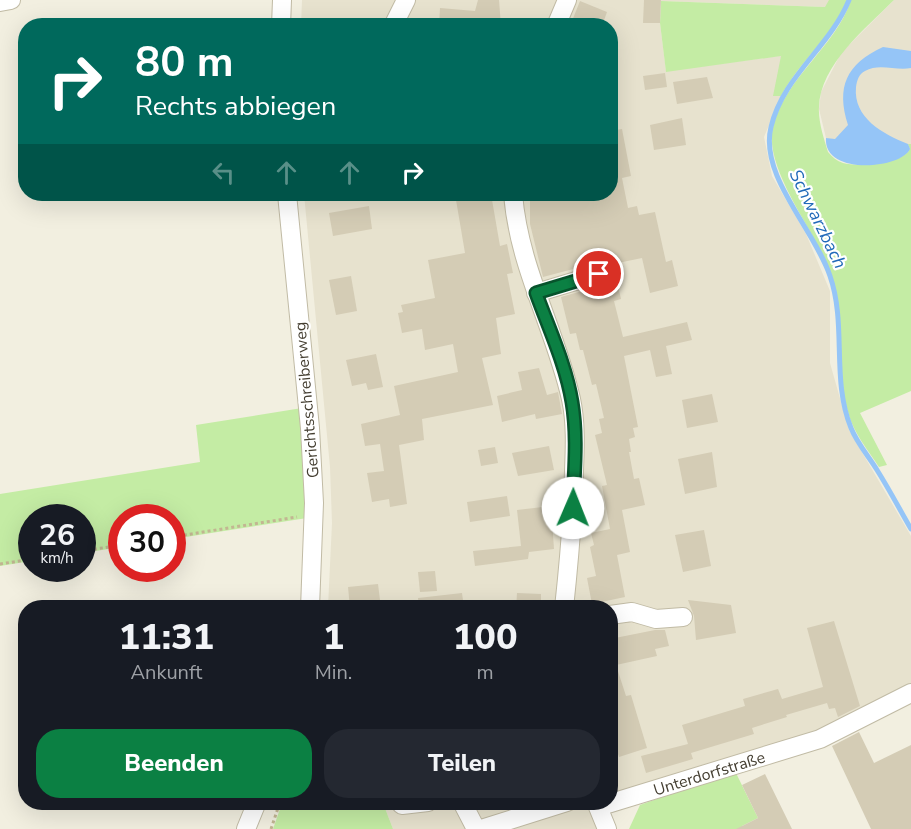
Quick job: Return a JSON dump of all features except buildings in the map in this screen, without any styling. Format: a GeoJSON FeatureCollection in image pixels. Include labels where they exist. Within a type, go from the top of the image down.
{"type":"FeatureCollection","features":[{"type":"Feature","properties":{"kind":"street"},"geometry":{"type":"LineString","coordinates":[[0,2],[10,0]]}},
{"type":"Feature","properties":{"kind":"street"},"geometry":{"type":"LineString","coordinates":[[281,18],[282,0]]}},
{"type":"Feature","properties":{"kind":"street"},"geometry":{"type":"LineString","coordinates":[[397,18],[406,0]]}},
{"type":"Feature","properties":{"kind":"street"},"geometry":{"type":"LineString","coordinates":[[559,18],[567,0]]}},
{"type":"Feature","properties":{"kind":"street","name":"Gerichtsschreiberweg"},"geometry":{"type":"LineString","coordinates":[[288,201],[307,392],[314,515],[310,600]]}},
{"type":"Feature","properties":{"kind":"street"},"geometry":{"type":"LineString","coordinates":[[514,201],[524,261],[561,361],[572,401],[575,434],[573,524],[565,600]]}},
{"type":"Feature","properties":{"kind":"street"},"geometry":{"type":"LineString","coordinates":[[536,293],[599,274]]}},
{"type":"Feature","properties":{"kind":"street"},"geometry":{"type":"LineString","coordinates":[[618,614],[633,612],[656,619],[682,617]]}},
{"type":"Feature","properties":{"kind":"street","name":"Unterdorfstraße"},"geometry":{"type":"LineString","coordinates":[[618,799],[820,739],[911,693]]}},
{"type":"Feature","properties":{"kind":"street"},"geometry":{"type":"LineString","coordinates":[[246,829],[254,810]]}},
{"type":"Feature","properties":{"kind":"street"},"geometry":{"type":"LineString","coordinates":[[466,810],[476,829]]}},
{"type":"Feature","properties":{"kind":"street"},"geometry":{"type":"LineString","coordinates":[[481,829],[542,810]]}},
{"type":"Feature","properties":{"kind":"street","name":"Unterdorfstraße"},"geometry":{"type":"LineString","coordinates":[[599,810],[607,829]]}},
{"type":"Feature","properties":{"kind":"path"},"geometry":{"type":"LineString","coordinates":[[186,535],[314,515]]}},
{"type":"Feature","properties":{"kind":"path"},"geometry":{"type":"LineString","coordinates":[[0,564],[18,561]]}},
{"type":"Feature","properties":{"kind":"path"},"geometry":{"type":"LineString","coordinates":[[271,829],[277,810]]}},
{"type":"Feature","properties":{"kind":"shaded area"},"geometry":{"type":"Polygon","coordinates":[[[302,0],[845,0],[841,14],[825,7],[661,1],[660,23],[666,71],[794,54],[788,80],[764,137],[772,176],[806,234],[830,291],[830,363],[849,430],[911,536],[911,688],[818,736],[618,797],[618,600],[328,600],[332,523],[330,467],[305,201],[618,201],[618,18],[301,18],[302,0]]]}},
{"type":"Feature","properties":{"kind":"shaded area"},"geometry":{"type":"Polygon","coordinates":[[[894,0],[911,0],[911,170],[905,172],[826,138],[819,109],[821,92],[841,53],[894,0]]]}},
{"type":"Feature","properties":{"kind":"shaded area"},"geometry":{"type":"Polygon","coordinates":[[[386,810],[610,810],[607,829],[393,829],[386,810]]]}},
{"type":"Feature","properties":{"kind":"green space"},"geometry":{"type":"Polygon","coordinates":[[[829,0],[847,0],[833,26],[781,96],[773,96],[781,56],[666,72],[660,23],[661,1],[825,7],[829,0]]]}},
{"type":"Feature","properties":{"kind":"green space"},"geometry":{"type":"Polygon","coordinates":[[[851,0],[894,0],[846,48],[827,76],[821,91],[819,112],[828,152],[843,163],[859,165],[880,163],[906,154],[910,149],[908,144],[911,144],[911,391],[860,413],[887,465],[879,467],[857,434],[848,412],[842,378],[839,310],[832,277],[784,182],[776,163],[772,144],[773,127],[788,92],[834,33],[851,0]]]}},
{"type":"Feature","properties":{"kind":"green space"},"geometry":{"type":"Polygon","coordinates":[[[302,408],[307,518],[186,537],[186,504],[108,504],[108,549],[96,551],[96,504],[18,504],[18,563],[0,566],[0,494],[200,462],[196,425],[302,408]]]}},
{"type":"Feature","properties":{"kind":"green space"},"geometry":{"type":"Polygon","coordinates":[[[735,771],[758,818],[742,826],[743,829],[629,829],[640,805],[735,771]]]}},
{"type":"Feature","properties":{"kind":"green space"},"geometry":{"type":"Polygon","coordinates":[[[280,810],[386,810],[393,829],[273,829],[280,810]]]}},
{"type":"Feature","properties":{"kind":"water"},"geometry":{"type":"Polygon","coordinates":[[[883,47],[911,51],[911,68],[882,67],[865,71],[858,80],[856,98],[859,108],[872,123],[880,130],[908,144],[910,149],[904,156],[879,164],[864,165],[837,159],[828,150],[826,138],[835,139],[848,125],[843,99],[847,78],[860,61],[883,47]]]}},
{"type":"Feature","properties":{"kind":"waterway","name":"Schwarzbach"},"geometry":{"type":"LineString","coordinates":[[849,0],[841,17],[786,92],[771,127],[769,146],[780,184],[823,258],[830,276],[838,314],[842,390],[851,428],[911,529]]}},
{"type":"Feature","properties":{"kind":"route"},"geometry":{"type":"LineString","coordinates":[[573,508],[575,434],[572,401],[561,361],[536,293],[599,274]]}}]}
